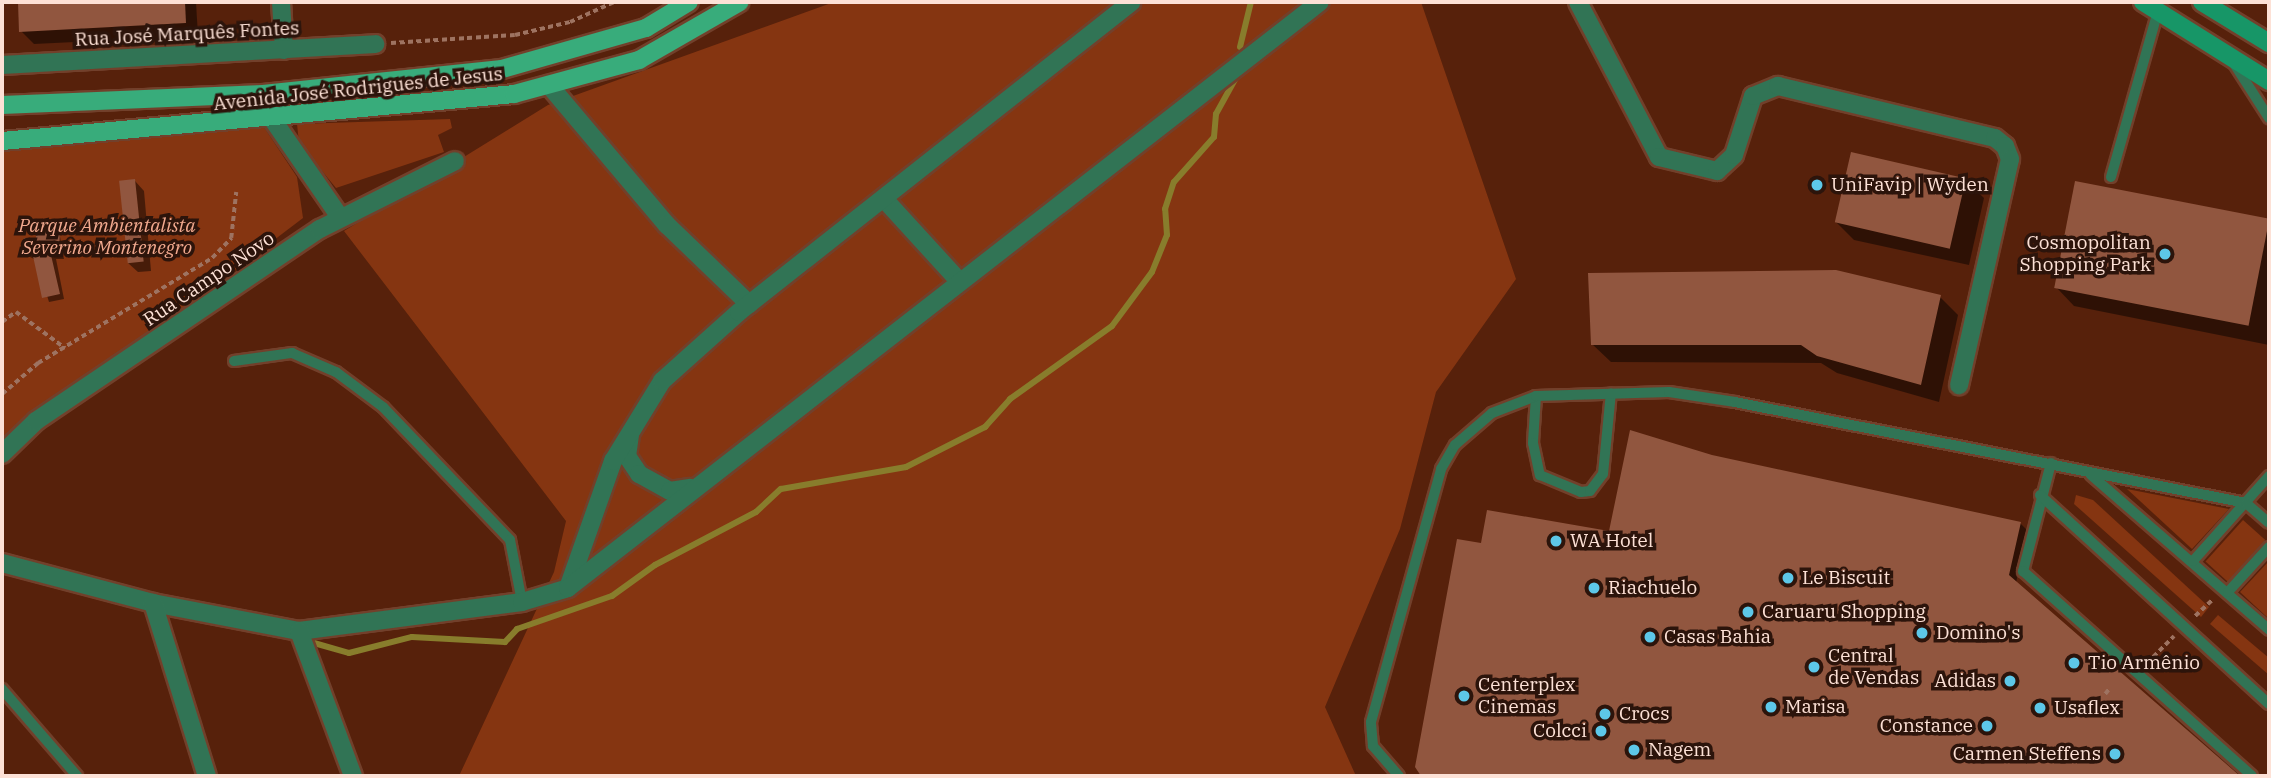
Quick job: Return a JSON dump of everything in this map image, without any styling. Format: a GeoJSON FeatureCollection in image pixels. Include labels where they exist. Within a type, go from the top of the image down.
{"type":"FeatureCollection","features":[{"type":"Feature","properties":{"kind":"main road","name":"Avenida José Rodrigues de Jesus"},"geometry":{"type":"LineString","coordinates":[[2,105],[263,94],[502,69],[646,28],[689,2]]}},
{"type":"Feature","properties":{"kind":"main road","name":"Avenida José Rodrigues de Jesus"},"geometry":{"type":"LineString","coordinates":[[2,141],[428,106],[549,85],[639,60],[740,2]]}},
{"type":"Feature","properties":{"kind":"main road"},"geometry":{"type":"LineString","coordinates":[[2202,2],[2269,43]]}},
{"type":"Feature","properties":{"kind":"main road"},"geometry":{"type":"LineString","coordinates":[[2151,6],[2269,81]]}},
{"type":"Feature","properties":{"kind":"street"},"geometry":{"type":"LineString","coordinates":[[281,2],[284,50]]}},
{"type":"Feature","properties":{"kind":"street"},"geometry":{"type":"LineString","coordinates":[[568,588],[632,425],[662,381],[749,304],[887,201],[1131,2]]}},
{"type":"Feature","properties":{"kind":"street"},"geometry":{"type":"LineString","coordinates":[[2,563],[153,603],[299,631],[522,602],[568,588],[691,488],[1320,2]]}},
{"type":"Feature","properties":{"kind":"street"},"geometry":{"type":"LineString","coordinates":[[1578,2],[1659,157],[1717,170],[1734,155],[1754,96],[1779,86],[1995,138],[2005,146],[2007,173],[1959,385]]}},
{"type":"Feature","properties":{"kind":"street","name":"Rua José Marquês Fontes"},"geometry":{"type":"LineString","coordinates":[[2,65],[375,44]]}},
{"type":"Feature","properties":{"kind":"street"},"geometry":{"type":"LineString","coordinates":[[549,85],[667,225],[749,304]]}},
{"type":"Feature","properties":{"kind":"street"},"geometry":{"type":"LineString","coordinates":[[273,120],[340,218]]}},
{"type":"Feature","properties":{"kind":"street","name":"Rua Campo Novo"},"geometry":{"type":"LineString","coordinates":[[2,454],[36,422],[340,218],[455,161]]}},
{"type":"Feature","properties":{"kind":"street"},"geometry":{"type":"LineString","coordinates":[[887,201],[959,281]]}},
{"type":"Feature","properties":{"kind":"street"},"geometry":{"type":"LineString","coordinates":[[632,425],[627,456],[639,474],[670,491],[691,488]]}},
{"type":"Feature","properties":{"kind":"street"},"geometry":{"type":"LineString","coordinates":[[153,603],[207,776]]}},
{"type":"Feature","properties":{"kind":"street"},"geometry":{"type":"LineString","coordinates":[[299,631],[353,776]]}},
{"type":"Feature","properties":{"kind":"lane"},"geometry":{"type":"LineString","coordinates":[[2111,177],[2151,6]]}},
{"type":"Feature","properties":{"kind":"lane"},"geometry":{"type":"LineString","coordinates":[[2231,57],[2269,118]]}},
{"type":"Feature","properties":{"kind":"lane"},"geometry":{"type":"LineString","coordinates":[[234,361],[292,354],[336,372],[383,407],[510,540],[522,602]]}},
{"type":"Feature","properties":{"kind":"lane"},"geometry":{"type":"LineString","coordinates":[[1399,776],[1373,746],[1371,722],[1441,469],[1455,445],[1492,413],[1536,396],[1670,392],[1735,402],[2246,503],[2269,523]]}},
{"type":"Feature","properties":{"kind":"lane"},"geometry":{"type":"LineString","coordinates":[[1536,396],[1533,443],[1540,475],[1581,492],[1591,491],[1603,474],[1611,393]]}},
{"type":"Feature","properties":{"kind":"lane"},"geometry":{"type":"LineString","coordinates":[[2051,464],[2040,495],[2023,572],[2252,776]]}},
{"type":"Feature","properties":{"kind":"lane"},"geometry":{"type":"LineString","coordinates":[[2089,473],[2269,630]]}},
{"type":"Feature","properties":{"kind":"lane"},"geometry":{"type":"LineString","coordinates":[[2193,561],[2269,476]]}},
{"type":"Feature","properties":{"kind":"lane"},"geometry":{"type":"LineString","coordinates":[[2040,495],[2269,704]]}},
{"type":"Feature","properties":{"kind":"lane"},"geometry":{"type":"LineString","coordinates":[[2228,592],[2269,547]]}},
{"type":"Feature","properties":{"kind":"lane"},"geometry":{"type":"LineString","coordinates":[[2,689],[77,776]]}},
{"type":"Feature","properties":{"kind":"path"},"geometry":{"type":"LineString","coordinates":[[375,44],[515,35],[570,22],[614,2]]}},
{"type":"Feature","properties":{"kind":"path"},"geometry":{"type":"LineString","coordinates":[[2,394],[65,348],[212,258],[231,238],[239,207],[236,192]]}},
{"type":"Feature","properties":{"kind":"path"},"geometry":{"type":"LineString","coordinates":[[2,321],[16,312],[65,348]]}},
{"type":"Feature","properties":{"kind":"path"},"geometry":{"type":"LineString","coordinates":[[2153,657],[2184,627]]}},
{"type":"Feature","properties":{"kind":"path"},"geometry":{"type":"LineString","coordinates":[[2105,694],[2109,689]]}},
{"type":"Feature","properties":{"kind":"green space"},"geometry":{"type":"Polygon","coordinates":[[[834,2],[1421,2],[1516,279],[1436,392],[1400,529],[1325,707],[1356,776],[459,776],[554,572],[566,521],[344,231],[548,105],[834,2]]]}},
{"type":"Feature","properties":{"kind":"green space"},"geometry":{"type":"Polygon","coordinates":[[[450,119],[452,128],[438,135],[444,152],[336,188],[299,143],[297,124],[450,119]]]}},
{"type":"Feature","properties":{"kind":"green space","name":"Parque Ambientalista Severino Montenegro"},"geometry":{"type":"Polygon","coordinates":[[[260,121],[297,177],[303,218],[2,447],[2,141],[260,121]]]}},
{"type":"Feature","properties":{"kind":"green space"},"geometry":{"type":"Polygon","coordinates":[[[2127,489],[2229,509],[2192,549],[2127,489]]]}},
{"type":"Feature","properties":{"kind":"green space"},"geometry":{"type":"Polygon","coordinates":[[[2076,495],[2093,500],[2209,607],[2201,617],[2074,504],[2076,495]]]}},
{"type":"Feature","properties":{"kind":"green space"},"geometry":{"type":"Polygon","coordinates":[[[2243,520],[2265,540],[2228,582],[2206,562],[2243,520]]]}},
{"type":"Feature","properties":{"kind":"green space"},"geometry":{"type":"Polygon","coordinates":[[[2269,561],[2269,619],[2240,592],[2269,561]]]}},
{"type":"Feature","properties":{"kind":"green space"},"geometry":{"type":"Polygon","coordinates":[[[2218,615],[2269,658],[2269,675],[2210,624],[2218,615]]]}},
{"type":"Feature","properties":{"kind":"building"},"geometry":{"type":"Polygon","coordinates":[[[18,2],[185,2],[186,23],[19,32],[18,2]]]}},
{"type":"Feature","properties":{"kind":"building"},"geometry":{"type":"Polygon","coordinates":[[[1851,152],[1966,179],[1950,249],[1835,222],[1851,152]]]}},
{"type":"Feature","properties":{"kind":"building"},"geometry":{"type":"Polygon","coordinates":[[[135,179],[144,262],[128,263],[119,181],[135,179]]]}},
{"type":"Feature","properties":{"kind":"building","name":"Cosmopolitan Shopping Park"},"geometry":{"type":"Polygon","coordinates":[[[2075,181],[2269,219],[2249,326],[2054,288],[2075,181]]]}},
{"type":"Feature","properties":{"kind":"building"},"geometry":{"type":"Polygon","coordinates":[[[35,225],[60,229],[59,254],[51,255],[60,294],[42,298],[33,256],[24,256],[24,238],[36,238],[35,225]]]}},
{"type":"Feature","properties":{"kind":"building"},"geometry":{"type":"Polygon","coordinates":[[[1836,270],[1941,295],[1921,385],[1817,356],[1801,345],[1591,345],[1588,273],[1836,270]]]}},
{"type":"Feature","properties":{"kind":"building","name":"Caruaru Shopping"},"geometry":{"type":"Polygon","coordinates":[[[1630,430],[1712,455],[2021,522],[2009,575],[2240,776],[1421,776],[1415,767],[1457,539],[1481,543],[1487,510],[1609,531],[1630,430]]]}},
{"type":"Feature","properties":{"kind":"waterway"},"geometry":{"type":"LineString","coordinates":[[1240,47],[1251,2]]}},
{"type":"Feature","properties":{"kind":"waterway"},"geometry":{"type":"LineString","coordinates":[[314,643],[349,653],[412,637],[505,642],[517,629],[612,596],[655,565],[756,512],[781,489],[906,467],[985,427],[1010,399],[1112,326],[1152,272],[1167,235],[1165,209],[1174,182],[1214,137],[1216,114],[1238,74]]}},
{"type":"Feature","properties":{"kind":"place","name":"UniFavip | Wyden"},"geometry":{"type":"Point","coordinates":[1817,185]}},
{"type":"Feature","properties":{"kind":"place","name":"Cosmopolitan Shopping Park"},"geometry":{"type":"Point","coordinates":[2165,254]}},
{"type":"Feature","properties":{"kind":"place","name":"WA Hotel"},"geometry":{"type":"Point","coordinates":[1556,541]}},
{"type":"Feature","properties":{"kind":"place","name":"Le Biscuit"},"geometry":{"type":"Point","coordinates":[1788,578]}},
{"type":"Feature","properties":{"kind":"place","name":"Riachuelo"},"geometry":{"type":"Point","coordinates":[1594,588]}},
{"type":"Feature","properties":{"kind":"place","name":"Caruaru Shopping"},"geometry":{"type":"Point","coordinates":[1748,612]}},
{"type":"Feature","properties":{"kind":"place","name":"Domino's"},"geometry":{"type":"Point","coordinates":[1922,633]}},
{"type":"Feature","properties":{"kind":"place","name":"Casas Bahia"},"geometry":{"type":"Point","coordinates":[1650,637]}},
{"type":"Feature","properties":{"kind":"place","name":"Tio Armênio"},"geometry":{"type":"Point","coordinates":[2074,663]}},
{"type":"Feature","properties":{"kind":"place","name":"Central de Vendas"},"geometry":{"type":"Point","coordinates":[1814,667]}},
{"type":"Feature","properties":{"kind":"place","name":"Adidas"},"geometry":{"type":"Point","coordinates":[2010,681]}},
{"type":"Feature","properties":{"kind":"place","name":"Centerplex Cinemas"},"geometry":{"type":"Point","coordinates":[1464,696]}},
{"type":"Feature","properties":{"kind":"place","name":"Marisa"},"geometry":{"type":"Point","coordinates":[1771,707]}},
{"type":"Feature","properties":{"kind":"place","name":"Usaflex"},"geometry":{"type":"Point","coordinates":[2040,708]}},
{"type":"Feature","properties":{"kind":"place","name":"Crocs"},"geometry":{"type":"Point","coordinates":[1605,714]}},
{"type":"Feature","properties":{"kind":"place","name":"Constance"},"geometry":{"type":"Point","coordinates":[1987,726]}},
{"type":"Feature","properties":{"kind":"place","name":"Colcci"},"geometry":{"type":"Point","coordinates":[1601,731]}},
{"type":"Feature","properties":{"kind":"place","name":"Nagem"},"geometry":{"type":"Point","coordinates":[1634,750]}},
{"type":"Feature","properties":{"kind":"place","name":"Carmen Steffens"},"geometry":{"type":"Point","coordinates":[2115,754]}}]}
